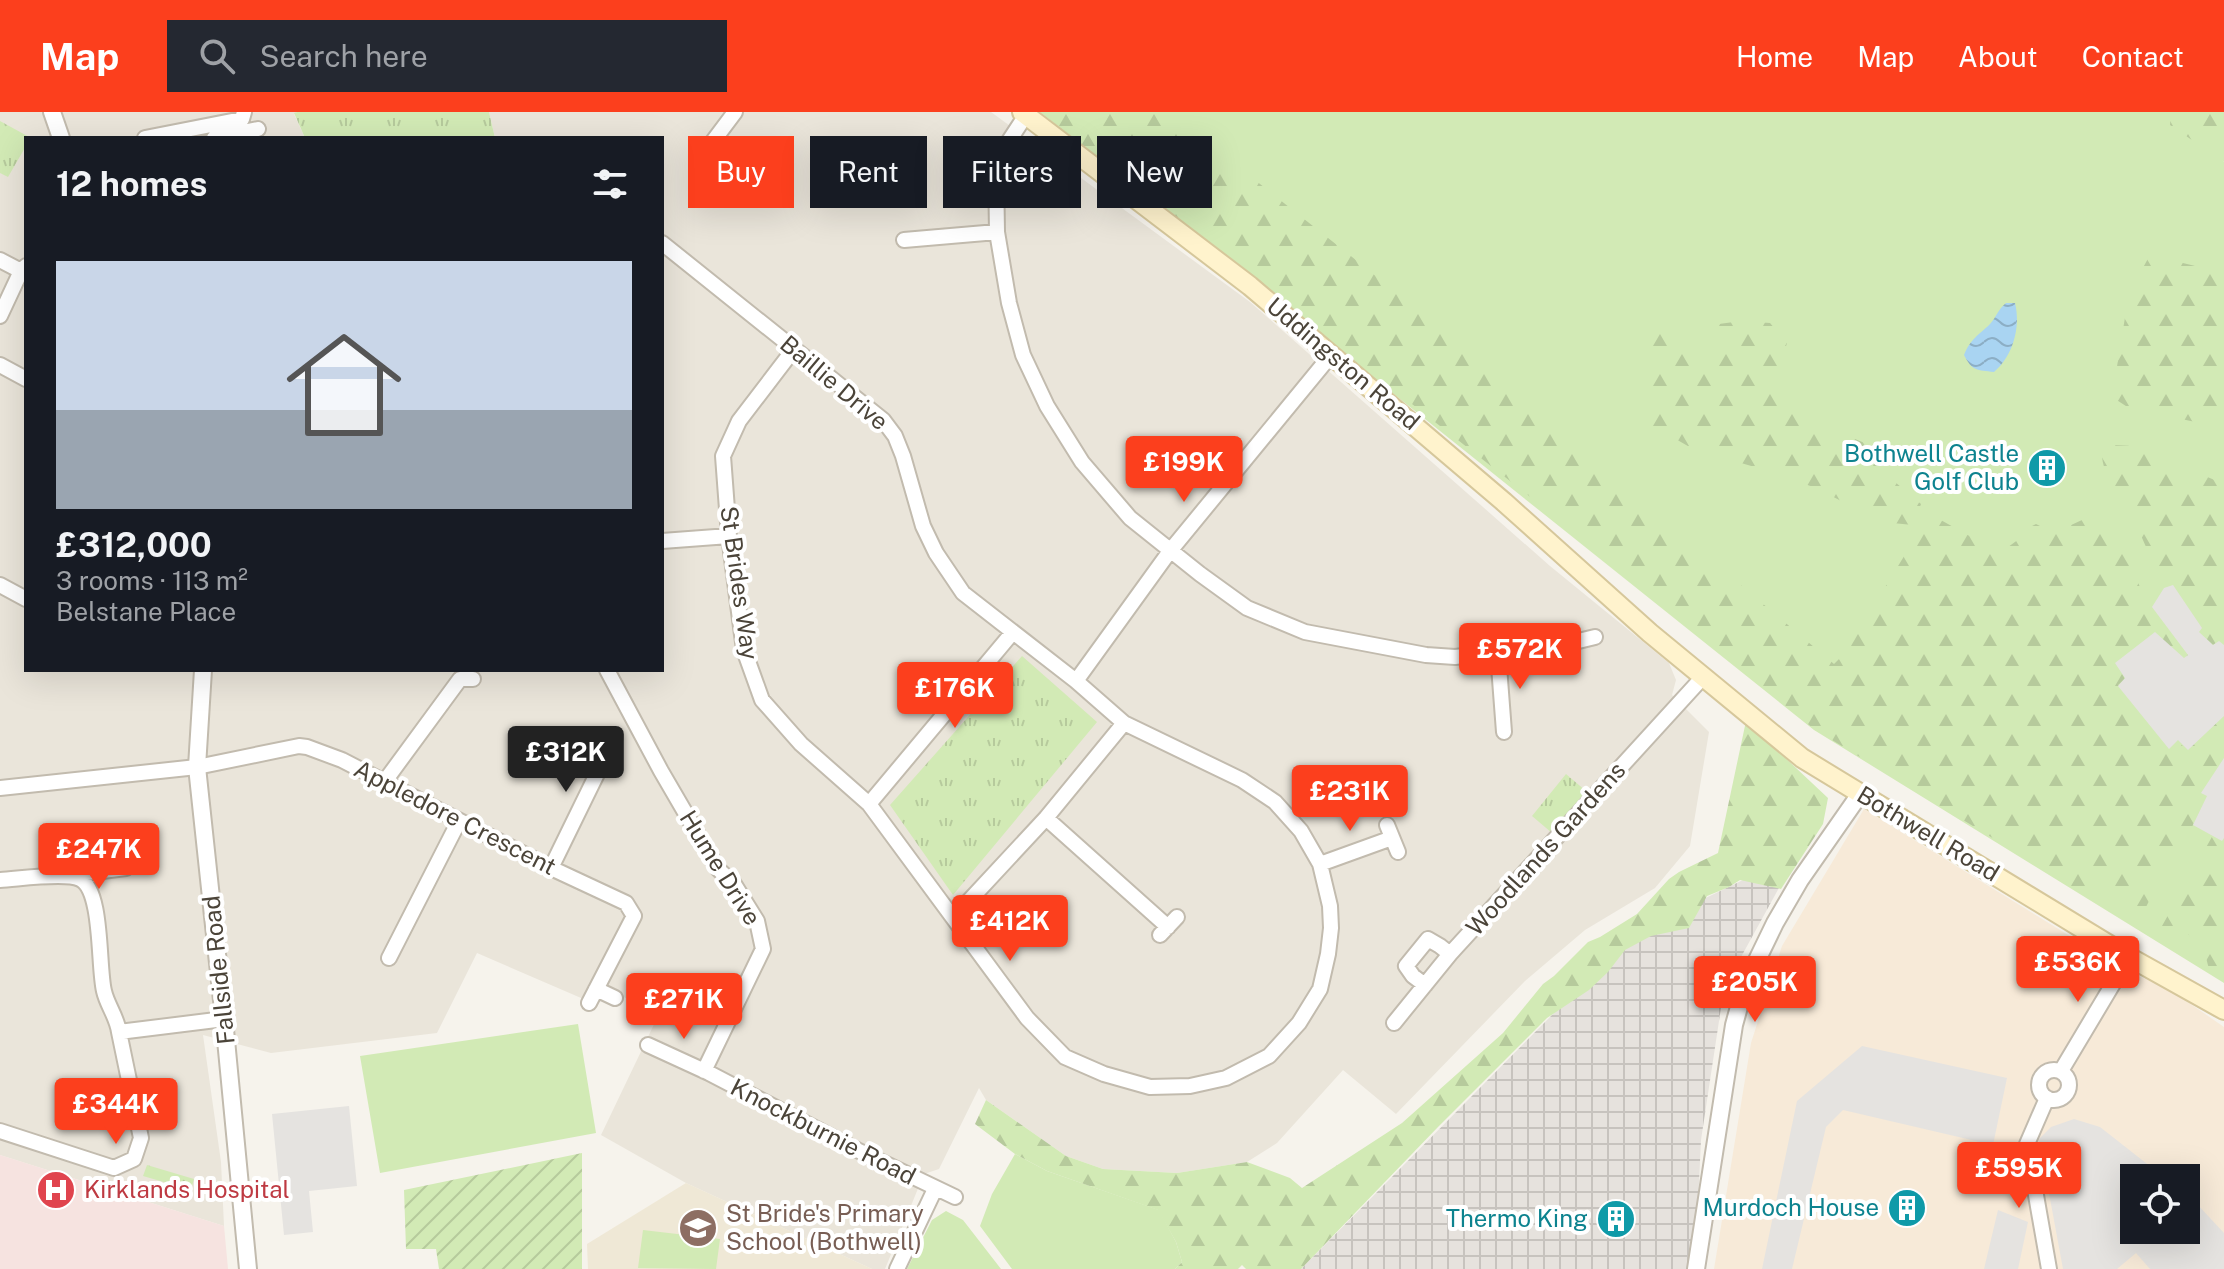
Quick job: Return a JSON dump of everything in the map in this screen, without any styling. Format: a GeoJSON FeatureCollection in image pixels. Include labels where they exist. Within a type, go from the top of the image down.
{"type":"FeatureCollection","features":[{"type":"Feature","properties":{"kind":"main road","name":"Uddingston Road"},"geometry":{"type":"LineString","coordinates":[[1024,114],[1250,286],[1504,502],[1650,633]]}},
{"type":"Feature","properties":{"kind":"main road","name":"Bothwell Road"},"geometry":{"type":"LineString","coordinates":[[1650,633],[1802,758],[2129,957],[2224,1010]]}},
{"type":"Feature","properties":{"kind":"street"},"geometry":{"type":"LineString","coordinates":[[52,112],[60,136]]}},
{"type":"Feature","properties":{"kind":"street"},"geometry":{"type":"LineString","coordinates":[[155,136],[242,119],[244,112]]}},
{"type":"Feature","properties":{"kind":"street"},"geometry":{"type":"LineString","coordinates":[[717,136],[735,112]]}},
{"type":"Feature","properties":{"kind":"street"},"geometry":{"type":"LineString","coordinates":[[1024,114],[996,168],[997,232],[1009,303],[1023,355],[1047,406],[1082,462],[1130,518],[1247,608],[1305,632],[1426,655],[1455,657],[1566,644],[1595,637]]}},
{"type":"Feature","properties":{"kind":"street"},"geometry":{"type":"LineString","coordinates":[[224,136],[258,129]]}},
{"type":"Feature","properties":{"kind":"street"},"geometry":{"type":"LineString","coordinates":[[904,240],[997,232]]}},
{"type":"Feature","properties":{"kind":"street","name":"Baillie Drive"},"geometry":{"type":"LineString","coordinates":[[664,245],[883,420],[895,436],[923,526],[936,553],[963,593],[1013,632]]}},
{"type":"Feature","properties":{"kind":"street"},"geometry":{"type":"LineString","coordinates":[[0,260],[24,268],[0,316]]}},
{"type":"Feature","properties":{"kind":"street","name":"St Brides Way"},"geometry":{"type":"LineString","coordinates":[[794,349],[739,421],[723,456],[729,536],[744,650],[762,700],[801,744],[869,804],[1027,1018],[1065,1057],[1104,1074],[1150,1087],[1190,1086],[1226,1078],[1269,1056],[1299,1023],[1320,989],[1331,928],[1330,906],[1320,864],[1301,831],[1275,802],[1242,780],[1124,723],[1076,681]]}},
{"type":"Feature","properties":{"kind":"street"},"geometry":{"type":"LineString","coordinates":[[869,804],[1013,632],[1076,681],[1170,551],[1331,355]]}},
{"type":"Feature","properties":{"kind":"street"},"geometry":{"type":"LineString","coordinates":[[0,365],[24,378]]}},
{"type":"Feature","properties":{"kind":"street"},"geometry":{"type":"LineString","coordinates":[[664,541],[729,536]]}},
{"type":"Feature","properties":{"kind":"street"},"geometry":{"type":"LineString","coordinates":[[0,585],[24,598]]}},
{"type":"Feature","properties":{"kind":"street"},"geometry":{"type":"LineString","coordinates":[[1498,653],[1504,732]]}},
{"type":"Feature","properties":{"kind":"street","name":"Fallside Road"},"geometry":{"type":"LineString","coordinates":[[203,672],[197,767],[248,1269]]}},
{"type":"Feature","properties":{"kind":"street","name":"Hume Drive"},"geometry":{"type":"LineString","coordinates":[[608,672],[718,869],[734,884],[757,921],[763,949],[704,1071]]}},
{"type":"Feature","properties":{"kind":"street","name":"Woodlands Gardens"},"geometry":{"type":"LineString","coordinates":[[1394,1023],[1450,954],[1703,677]]}},
{"type":"Feature","properties":{"kind":"street"},"geometry":{"type":"LineString","coordinates":[[385,781],[460,679],[473,679]]}},
{"type":"Feature","properties":{"kind":"street"},"geometry":{"type":"LineString","coordinates":[[954,917],[1046,818],[1124,723]]}},
{"type":"Feature","properties":{"kind":"street"},"geometry":{"type":"LineString","coordinates":[[551,868],[615,737]]}},
{"type":"Feature","properties":{"kind":"street","name":"Appledore Crescent"},"geometry":{"type":"LineString","coordinates":[[0,788],[197,767],[299,746],[342,760],[551,868],[626,903],[634,916],[599,984]]}},
{"type":"Feature","properties":{"kind":"street"},"geometry":{"type":"LineString","coordinates":[[1696,1269],[1734,1025],[1745,985],[1793,891],[1860,794]]}},
{"type":"Feature","properties":{"kind":"street"},"geometry":{"type":"LineString","coordinates":[[1046,818],[1168,927]]}},
{"type":"Feature","properties":{"kind":"street"},"geometry":{"type":"LineString","coordinates":[[389,958],[459,821]]}},
{"type":"Feature","properties":{"kind":"street"},"geometry":{"type":"LineString","coordinates":[[1320,864],[1393,838]]}},
{"type":"Feature","properties":{"kind":"street"},"geometry":{"type":"LineString","coordinates":[[0,880],[126,868]]}},
{"type":"Feature","properties":{"kind":"street"},"geometry":{"type":"LineString","coordinates":[[0,1131],[114,1168],[134,1159],[141,1138],[119,1032],[103,988],[95,899],[87,884],[78,878],[66,876]]}},
{"type":"Feature","properties":{"kind":"street"},"geometry":{"type":"LineString","coordinates":[[1425,985],[1406,966],[1428,939],[1450,954]]}},
{"type":"Feature","properties":{"kind":"street"},"geometry":{"type":"LineString","coordinates":[[2061,1071],[2129,957]]}},
{"type":"Feature","properties":{"kind":"street"},"geometry":{"type":"LineString","coordinates":[[589,1003],[599,984],[615,998]]}},
{"type":"Feature","properties":{"kind":"street"},"geometry":{"type":"LineString","coordinates":[[119,1032],[224,1019]]}},
{"type":"Feature","properties":{"kind":"street","name":"Knockburnie Road"},"geometry":{"type":"LineString","coordinates":[[648,1045],[955,1197]]}},
{"type":"Feature","properties":{"kind":"street"},"geometry":{"type":"LineString","coordinates":[[2049,1070],[2061,1071],[2068,1079],[2067,1093],[2059,1099],[2047,1098],[2038,1086],[2041,1076],[2049,1070]]}},
{"type":"Feature","properties":{"kind":"street"},"geometry":{"type":"LineString","coordinates":[[2047,1098],[2027,1144],[2049,1269]]}},
{"type":"Feature","properties":{"kind":"street"},"geometry":{"type":"LineString","coordinates":[[897,1269],[935,1189]]}},
{"type":"Feature","properties":{"kind":"shaded area"},"geometry":{"type":"Polygon","coordinates":[[[0,112],[297,112],[294,114],[304,136],[24,136],[24,672],[664,672],[664,136],[495,136],[489,112],[991,112],[1024,136],[943,136],[943,208],[1081,208],[1081,178],[1097,190],[1097,208],[1122,208],[1250,302],[1550,566],[1669,663],[1676,680],[1672,695],[1709,732],[1690,846],[1655,888],[1585,930],[1525,981],[1396,1114],[1343,1070],[1277,1143],[1247,1162],[1177,1173],[1103,1169],[1066,1156],[986,1100],[979,1088],[939,1169],[924,1174],[885,1269],[872,1269],[686,1183],[601,1135],[658,1016],[615,992],[595,1004],[477,953],[437,1033],[271,1053],[203,1035],[221,1162],[224,1226],[0,1155],[0,112]]]}},
{"type":"Feature","properties":{"kind":"shaded area"},"geometry":{"type":"Polygon","coordinates":[[[2173,585],[2202,628],[2199,632],[2213,645],[2219,641],[2224,645],[2224,716],[2188,750],[2178,740],[2169,749],[2118,686],[2125,678],[2115,663],[2155,632],[2184,658],[2188,655],[2152,607],[2164,588],[2173,585]]]}},
{"type":"Feature","properties":{"kind":"shaded area"},"geometry":{"type":"Polygon","coordinates":[[[2224,758],[2222,841],[2193,825],[2207,796],[2201,793],[2224,758]]]}},
{"type":"Feature","properties":{"kind":"shaded area"},"geometry":{"type":"Polygon","coordinates":[[[1864,809],[2128,972],[2166,987],[2224,1027],[2224,1269],[1714,1269],[1751,1043],[1782,946],[1864,809]]]}},
{"type":"Feature","properties":{"kind":"shaded area"},"geometry":{"type":"Polygon","coordinates":[[[1743,880],[1780,886],[1724,988],[1701,1140],[1695,1269],[1301,1269],[1633,933],[1743,880]]]}},
{"type":"Feature","properties":{"kind":"shaded area"},"geometry":{"type":"Polygon","coordinates":[[[1862,1046],[2007,1078],[1993,1145],[1843,1110],[1826,1127],[1792,1269],[1762,1269],[1797,1101],[1862,1046]]]}},
{"type":"Feature","properties":{"kind":"shaded area"},"geometry":{"type":"Polygon","coordinates":[[[349,1106],[357,1186],[309,1191],[313,1232],[284,1235],[272,1114],[349,1106]]]}},
{"type":"Feature","properties":{"kind":"shaded area"},"geometry":{"type":"Polygon","coordinates":[[[2074,1119],[2100,1127],[2147,1164],[2120,1164],[2120,1244],[2200,1244],[2200,1207],[2224,1233],[2224,1269],[2150,1269],[2136,1253],[2117,1269],[2063,1269],[2039,1139],[2051,1127],[2074,1119]]]}},
{"type":"Feature","properties":{"kind":"shaded area","name":"Kirklands Hospital"},"geometry":{"type":"Polygon","coordinates":[[[0,1155],[224,1226],[228,1269],[0,1269],[0,1155]]]}},
{"type":"Feature","properties":{"kind":"shaded area","name":"St Bride's Primary School (Bothwell)"},"geometry":{"type":"Polygon","coordinates":[[[686,1183],[872,1269],[588,1269],[587,1244],[686,1183]]]}},
{"type":"Feature","properties":{"kind":"shaded area"},"geometry":{"type":"Polygon","coordinates":[[[1998,1210],[2028,1222],[2018,1269],[1984,1269],[1998,1210]]]}},
{"type":"Feature","properties":{"kind":"green space"},"geometry":{"type":"Polygon","coordinates":[[[489,112],[495,136],[304,136],[294,113],[489,112]]]}},
{"type":"Feature","properties":{"kind":"green space"},"geometry":{"type":"Polygon","coordinates":[[[1040,112],[1163,112],[1194,136],[1097,136],[1097,157],[1081,144],[1081,136],[1071,136],[1040,112]]]}},
{"type":"Feature","properties":{"kind":"green space","name":"Bothwell Castle Golf Club"},"geometry":{"type":"Polygon","coordinates":[[[1041,112],[2172,112],[2224,162],[2224,983],[1814,730],[1161,208],[1212,208],[1212,136],[1097,136],[1097,157],[1081,144],[1081,136],[1071,136],[1041,112]]]}},
{"type":"Feature","properties":{"kind":"green space"},"geometry":{"type":"Polygon","coordinates":[[[2171,112],[2224,112],[2224,162],[2170,125],[2171,112]]]}},
{"type":"Feature","properties":{"kind":"green space"},"geometry":{"type":"Polygon","coordinates":[[[0,121],[27,136],[24,136],[24,149],[8,177],[0,173],[0,121]]]}},
{"type":"Feature","properties":{"kind":"green space"},"geometry":{"type":"Polygon","coordinates":[[[1212,150],[1255,180],[1371,272],[1607,476],[1632,493],[1834,664],[1844,654],[1930,514],[2000,553],[2019,539],[2022,531],[2036,524],[2054,533],[2097,513],[2109,529],[2113,527],[2144,596],[2141,600],[2146,607],[2152,607],[2189,655],[2126,678],[2118,685],[2187,750],[2224,716],[2224,758],[2202,792],[2207,796],[2193,825],[2153,887],[2144,911],[2123,904],[2125,895],[2114,890],[2098,888],[2081,892],[1814,729],[1547,510],[1162,208],[1212,208],[1212,150]]]}},
{"type":"Feature","properties":{"kind":"green space"},"geometry":{"type":"Polygon","coordinates":[[[2150,255],[2224,273],[2224,428],[2129,408],[2112,397],[2129,293],[2150,255]]]}},
{"type":"Feature","properties":{"kind":"green space"},"geometry":{"type":"Polygon","coordinates":[[[1653,311],[1670,347],[1689,356],[1712,346],[1719,324],[1741,321],[1770,323],[1787,343],[1779,369],[1777,397],[1841,433],[1881,450],[1895,482],[1921,504],[1913,525],[1882,522],[1816,488],[1693,449],[1648,423],[1653,311]]]}},
{"type":"Feature","properties":{"kind":"green space"},"geometry":{"type":"Polygon","coordinates":[[[2110,445],[2134,446],[2224,484],[2224,645],[2219,641],[2213,645],[2198,631],[2202,629],[2173,585],[2164,588],[2132,515],[2129,522],[2110,495],[2102,456],[2110,445]]]}},
{"type":"Feature","properties":{"kind":"green space"},"geometry":{"type":"Polygon","coordinates":[[[1022,656],[1097,722],[953,895],[890,805],[1022,656]]]}},
{"type":"Feature","properties":{"kind":"green space"},"geometry":{"type":"Polygon","coordinates":[[[1746,721],[1828,798],[1823,824],[1781,889],[1740,880],[1707,896],[1689,928],[1651,936],[1625,950],[1589,990],[1547,1018],[1301,1269],[1246,1269],[1242,1265],[1238,1269],[1175,1269],[1182,1262],[1176,1242],[1158,1210],[1047,1171],[1015,1154],[975,1124],[986,1100],[1066,1156],[1103,1169],[1177,1173],[1247,1162],[1290,1178],[1302,1188],[1402,1123],[1503,1033],[1543,984],[1588,942],[1637,914],[1679,872],[1718,853],[1746,721]]]}},
{"type":"Feature","properties":{"kind":"green space"},"geometry":{"type":"Polygon","coordinates":[[[1566,774],[1586,791],[1552,833],[1532,816],[1566,774]]]}},
{"type":"Feature","properties":{"kind":"green space"},"geometry":{"type":"Polygon","coordinates":[[[2213,835],[2222,841],[2224,838],[2224,979],[2209,969],[2205,954],[2182,927],[2177,936],[2162,926],[2213,835]]]}},
{"type":"Feature","properties":{"kind":"green space"},"geometry":{"type":"Polygon","coordinates":[[[578,1024],[596,1133],[380,1173],[360,1056],[578,1024]]]}},
{"type":"Feature","properties":{"kind":"green space"},"geometry":{"type":"Polygon","coordinates":[[[582,1153],[582,1269],[439,1269],[436,1249],[406,1249],[404,1190],[582,1153]]]}},
{"type":"Feature","properties":{"kind":"green space"},"geometry":{"type":"Polygon","coordinates":[[[1015,1154],[1047,1171],[1159,1210],[1176,1242],[1182,1262],[1175,1269],[1012,1269],[980,1226],[992,1194],[1015,1154]]]}},
{"type":"Feature","properties":{"kind":"green space"},"geometry":{"type":"Polygon","coordinates":[[[147,1165],[194,1179],[191,1190],[143,1176],[147,1165]]]}},
{"type":"Feature","properties":{"kind":"green space"},"geometry":{"type":"Polygon","coordinates":[[[946,1211],[963,1220],[1001,1269],[907,1269],[932,1220],[946,1211]]]}},
{"type":"Feature","properties":{"kind":"green space"},"geometry":{"type":"Polygon","coordinates":[[[643,1230],[720,1239],[716,1269],[638,1268],[643,1230]]]}},
{"type":"Feature","properties":{"kind":"water"},"geometry":{"type":"Polygon","coordinates":[[[2006,303],[2015,303],[2017,312],[2011,349],[1994,372],[1976,369],[1964,355],[2006,303]]]}},
{"type":"Feature","properties":{"kind":"place","name":"Bothwell Castle Golf Club"},"geometry":{"type":"Point","coordinates":[2047,468]}},
{"type":"Feature","properties":{"kind":"place","name":"Kirklands Hospital"},"geometry":{"type":"Point","coordinates":[56,1190]}},
{"type":"Feature","properties":{"kind":"place","name":"Murdoch House"},"geometry":{"type":"Point","coordinates":[1907,1208]}},
{"type":"Feature","properties":{"kind":"place","name":"Thermo King"},"geometry":{"type":"Point","coordinates":[1616,1219]}},
{"type":"Feature","properties":{"kind":"place","name":"St Bride's Primary School (Bothwell)"},"geometry":{"type":"Point","coordinates":[698,1228]}}]}
